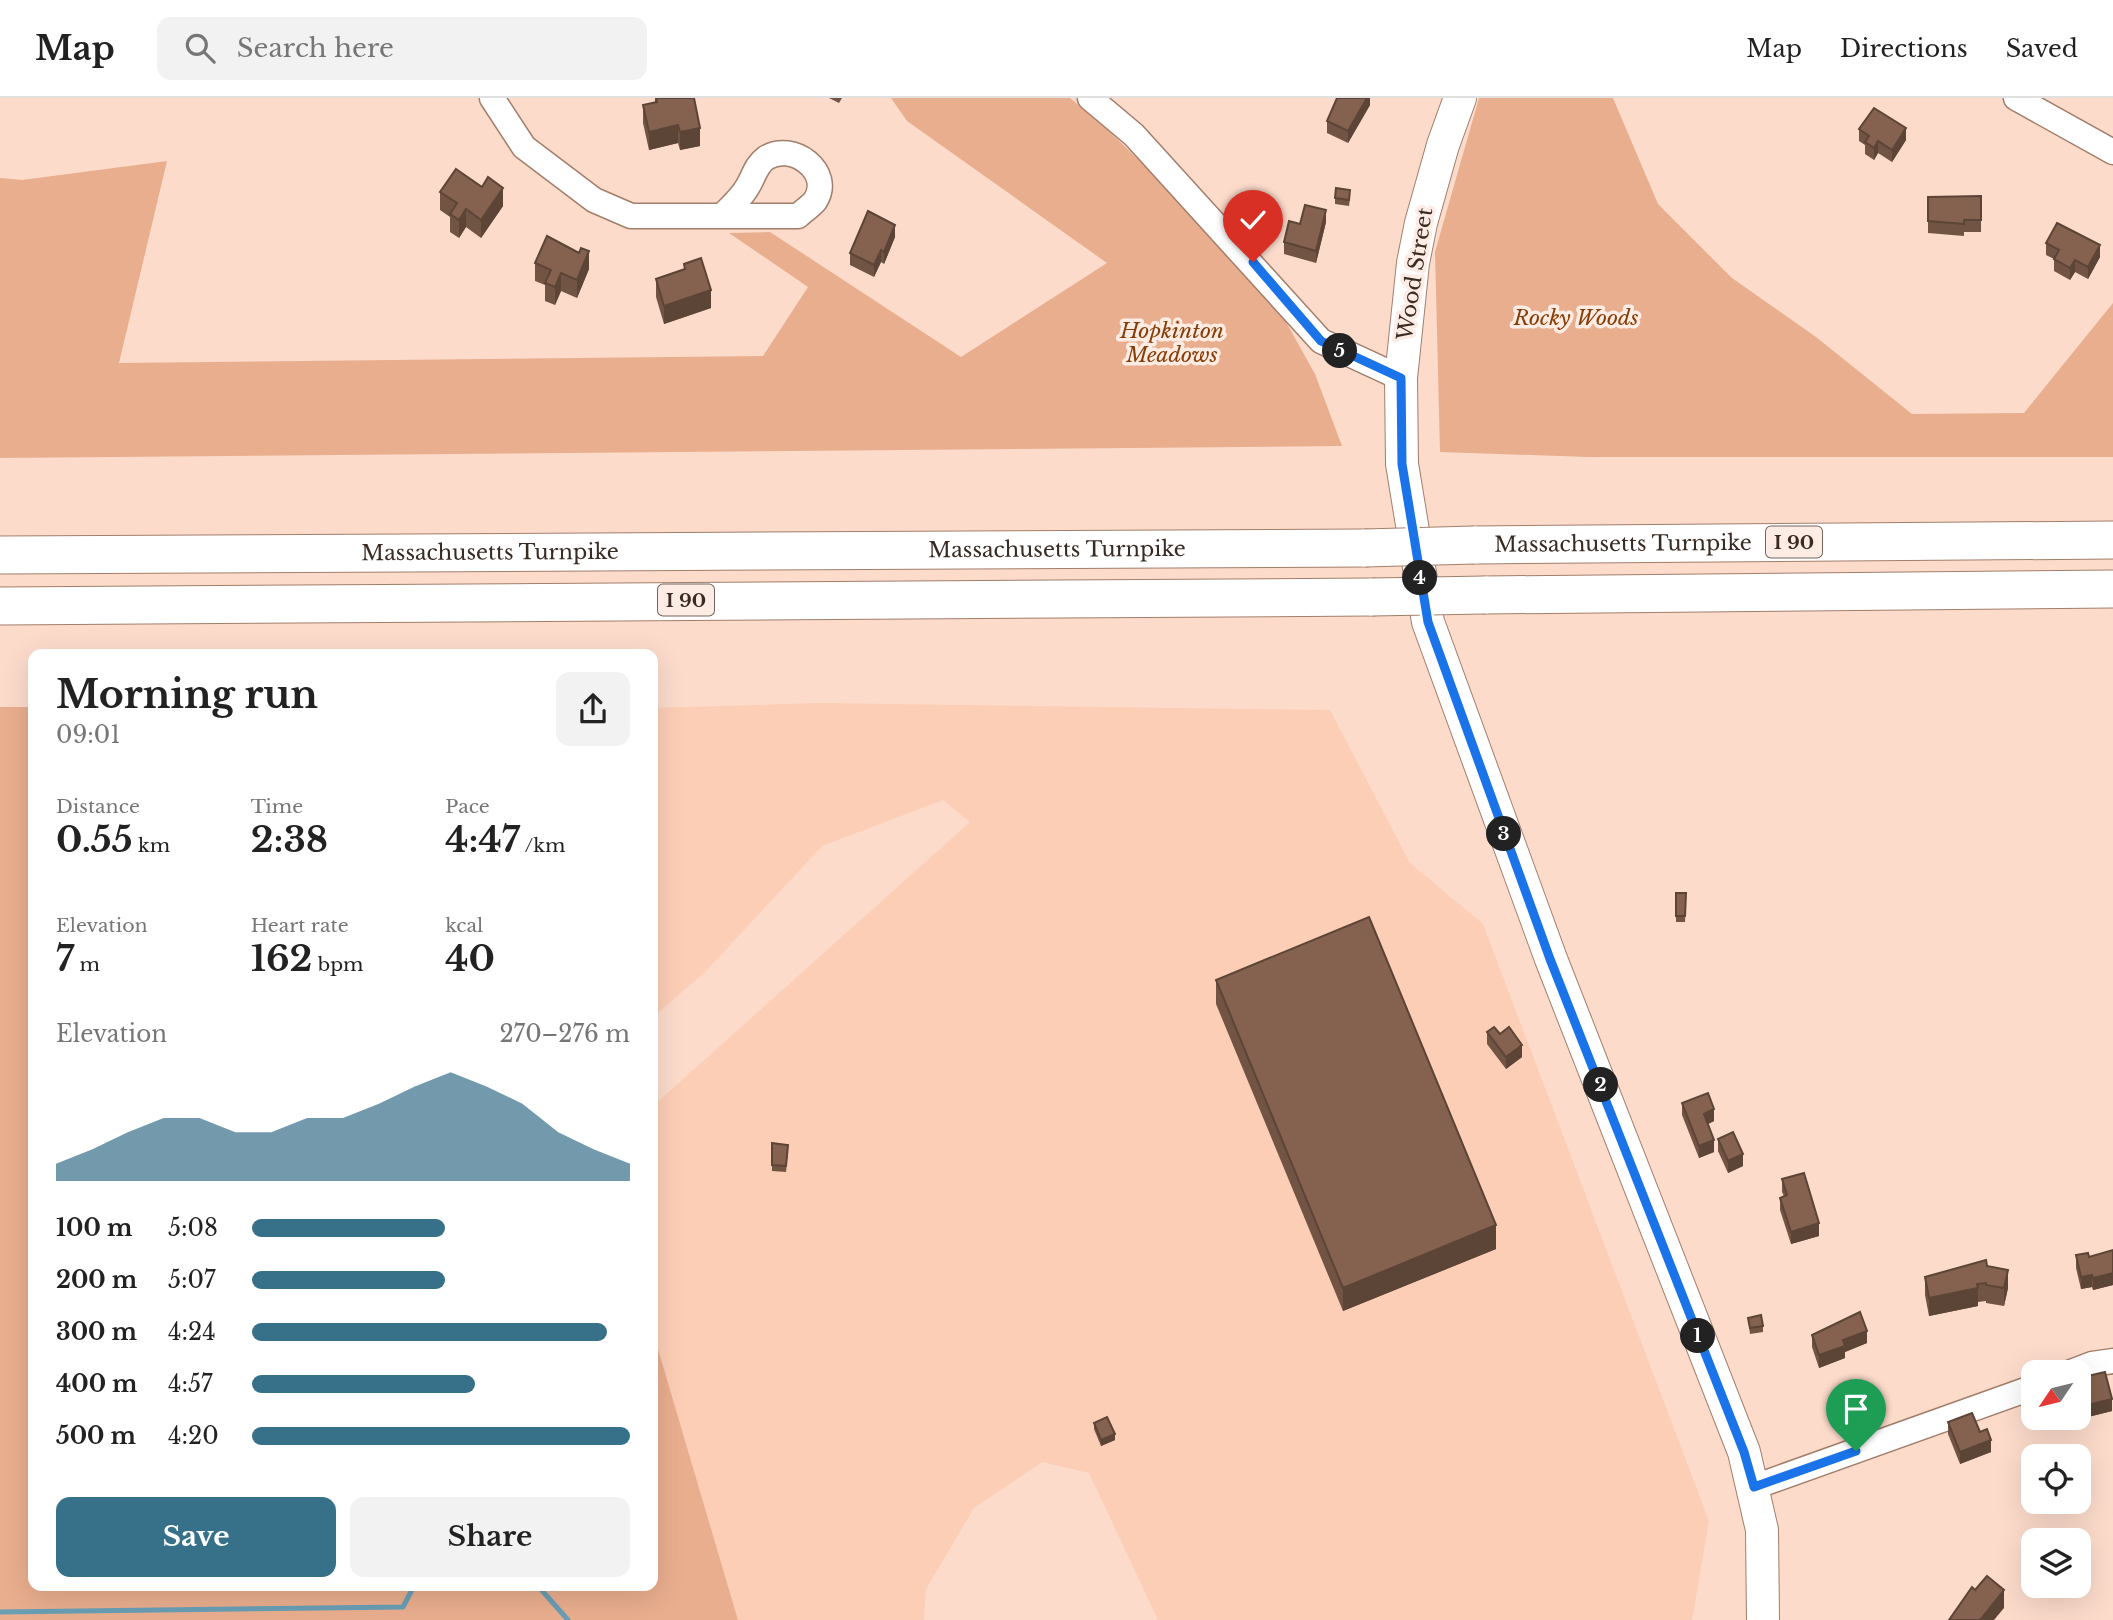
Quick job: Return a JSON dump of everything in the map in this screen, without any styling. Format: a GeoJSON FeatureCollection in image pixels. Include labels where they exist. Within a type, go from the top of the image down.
{"type":"FeatureCollection","features":[{"type":"Feature","properties":{"kind":"highway","name":"Massachusetts Turnpike"},"geometry":{"type":"LineString","coordinates":[[0,555],[1365,548],[2113,540]]}},
{"type":"Feature","properties":{"kind":"highway","name":"I 90"},"geometry":{"type":"LineString","coordinates":[[0,606],[2113,589]]}},
{"type":"Feature","properties":{"kind":"main road","name":"Wood Street"},"geometry":{"type":"LineString","coordinates":[[1460,98],[1443,145],[1421,223],[1413,262],[1401,378],[1402,464],[1428,622],[1550,959],[1744,1452],[1762,1530],[1763,1620]]}},
{"type":"Feature","properties":{"kind":"street"},"geometry":{"type":"LineString","coordinates":[[492,98],[524,148],[594,200],[631,216],[723,215]]}},
{"type":"Feature","properties":{"kind":"street"},"geometry":{"type":"LineString","coordinates":[[1090,98],[1134,135],[1321,341],[1401,378]]}},
{"type":"Feature","properties":{"kind":"street"},"geometry":{"type":"LineString","coordinates":[[2017,98],[2113,152]]}},
{"type":"Feature","properties":{"kind":"street"},"geometry":{"type":"LineString","coordinates":[[2091,1364],[2113,1361]]}},
{"type":"Feature","properties":{"kind":"street"},"geometry":{"type":"LineString","coordinates":[[1754,1487],[2021,1392]]}},
{"type":"Feature","properties":{"kind":"shaded area"},"geometry":{"type":"Polygon","coordinates":[[[820,703],[1330,710],[1410,863],[1483,924],[1709,1521],[1692,1620],[1158,1620],[1089,1473],[1042,1462],[974,1508],[926,1589],[924,1620],[738,1620],[658,1349],[658,1102],[970,822],[943,800],[822,846],[705,972],[658,1013],[658,708],[820,703]]]}},
{"type":"Feature","properties":{"kind":"green space","name":"Hopkinton Meadows"},"geometry":{"type":"Polygon","coordinates":[[[891,98],[1070,98],[1110,132],[1212,232],[1281,313],[1315,374],[1342,446],[0,458],[0,178],[22,180],[167,161],[119,363],[763,356],[808,287],[729,233],[770,232],[961,357],[1107,263],[907,121],[891,98]]]}},
{"type":"Feature","properties":{"kind":"green space","name":"Rocky Woods"},"geometry":{"type":"Polygon","coordinates":[[[1479,98],[1613,98],[1658,204],[1732,278],[1816,337],[1912,414],[2024,413],[2113,303],[2113,457],[1588,457],[1440,452],[1435,252],[1479,98]]]}},
{"type":"Feature","properties":{"kind":"green space"},"geometry":{"type":"Polygon","coordinates":[[[0,707],[28,707],[28,1591],[658,1591],[658,1349],[738,1620],[0,1620],[0,707]]]}},
{"type":"Feature","properties":{"kind":"building"},"geometry":{"type":"Polygon","coordinates":[[[656,98],[694,98],[700,128],[680,132],[678,125],[649,132],[643,105],[657,102],[656,98]]]}},
{"type":"Feature","properties":{"kind":"building"},"geometry":{"type":"Polygon","coordinates":[[[1337,98],[1367,98],[1348,131],[1327,121],[1337,98]]]}},
{"type":"Feature","properties":{"kind":"building"},"geometry":{"type":"Polygon","coordinates":[[[1874,108],[1906,128],[1892,150],[1878,141],[1874,148],[1865,142],[1869,136],[1859,129],[1874,108]]]}},
{"type":"Feature","properties":{"kind":"building"},"geometry":{"type":"Polygon","coordinates":[[[456,169],[482,187],[488,177],[503,188],[481,220],[466,209],[459,220],[450,214],[457,203],[440,192],[456,169]]]}},
{"type":"Feature","properties":{"kind":"building"},"geometry":{"type":"Polygon","coordinates":[[[1336,188],[1350,190],[1349,200],[1335,198],[1336,188]]]}},
{"type":"Feature","properties":{"kind":"building"},"geometry":{"type":"Polygon","coordinates":[[[1981,196],[1981,220],[1964,220],[1964,224],[1928,221],[1928,197],[1981,196]]]}},
{"type":"Feature","properties":{"kind":"building"},"geometry":{"type":"Polygon","coordinates":[[[1305,205],[1326,210],[1316,251],[1284,242],[1289,221],[1300,224],[1305,205]]]}},
{"type":"Feature","properties":{"kind":"building"},"geometry":{"type":"Polygon","coordinates":[[[868,211],[895,225],[884,252],[881,250],[874,265],[850,253],[868,211]]]}},
{"type":"Feature","properties":{"kind":"building"},"geometry":{"type":"Polygon","coordinates":[[[2057,223],[2100,245],[2088,267],[2075,260],[2070,268],[2054,259],[2059,250],[2046,243],[2057,223]]]}},
{"type":"Feature","properties":{"kind":"building"},"geometry":{"type":"Polygon","coordinates":[[[547,236],[579,253],[581,248],[589,251],[577,280],[561,273],[555,287],[545,283],[551,270],[535,263],[547,236]]]}},
{"type":"Feature","properties":{"kind":"building"},"geometry":{"type":"Polygon","coordinates":[[[701,258],[711,290],[664,306],[656,279],[685,269],[684,264],[701,258]]]}},
{"type":"Feature","properties":{"kind":"building"},"geometry":{"type":"Polygon","coordinates":[[[1676,893],[1686,893],[1685,916],[1676,916],[1676,893]]]}},
{"type":"Feature","properties":{"kind":"building"},"geometry":{"type":"Polygon","coordinates":[[[1369,917],[1496,1225],[1343,1288],[1216,980],[1369,917]]]}},
{"type":"Feature","properties":{"kind":"building"},"geometry":{"type":"Polygon","coordinates":[[[1494,1027],[1500,1034],[1509,1027],[1522,1045],[1506,1057],[1487,1032],[1494,1027]]]}},
{"type":"Feature","properties":{"kind":"building"},"geometry":{"type":"Polygon","coordinates":[[[1708,1093],[1714,1109],[1704,1114],[1714,1140],[1699,1146],[1682,1103],[1708,1093]]]}},
{"type":"Feature","properties":{"kind":"building"},"geometry":{"type":"Polygon","coordinates":[[[1733,1132],[1743,1154],[1728,1161],[1718,1139],[1733,1132]]]}},
{"type":"Feature","properties":{"kind":"building"},"geometry":{"type":"Polygon","coordinates":[[[772,1143],[788,1145],[786,1166],[772,1165],[772,1143]]]}},
{"type":"Feature","properties":{"kind":"building"},"geometry":{"type":"Polygon","coordinates":[[[1804,1173],[1819,1223],[1791,1232],[1780,1198],[1787,1195],[1782,1179],[1804,1173]]]}},
{"type":"Feature","properties":{"kind":"building"},"geometry":{"type":"Polygon","coordinates":[[[2113,1250],[2113,1273],[2093,1278],[2092,1275],[2081,1277],[2076,1255],[2088,1253],[2089,1257],[2113,1250]]]}},
{"type":"Feature","properties":{"kind":"building"},"geometry":{"type":"Polygon","coordinates":[[[1986,1260],[1987,1266],[2008,1270],[2004,1288],[1986,1283],[1977,1284],[1978,1288],[1929,1298],[1925,1277],[1986,1260]]]}},
{"type":"Feature","properties":{"kind":"building"},"geometry":{"type":"Polygon","coordinates":[[[1860,1312],[1867,1331],[1843,1340],[1845,1346],[1819,1355],[1812,1335],[1860,1312]]]}},
{"type":"Feature","properties":{"kind":"building"},"geometry":{"type":"Polygon","coordinates":[[[1761,1315],[1763,1326],[1750,1328],[1748,1318],[1761,1315]]]}},
{"type":"Feature","properties":{"kind":"building"},"geometry":{"type":"Polygon","coordinates":[[[2105,1372],[2112,1399],[2091,1404],[2091,1375],[2105,1372]]]}},
{"type":"Feature","properties":{"kind":"building"},"geometry":{"type":"Polygon","coordinates":[[[1972,1413],[1980,1432],[1987,1429],[1991,1440],[1960,1452],[1948,1422],[1972,1413]]]}},
{"type":"Feature","properties":{"kind":"building"},"geometry":{"type":"Polygon","coordinates":[[[1107,1417],[1115,1434],[1101,1440],[1094,1423],[1107,1417]]]}},
{"type":"Feature","properties":{"kind":"building"},"geometry":{"type":"Polygon","coordinates":[[[1987,1576],[2004,1590],[1980,1620],[1949,1620],[1972,1587],[1975,1590],[1987,1576]]]}},
{"type":"Feature","properties":{"kind":"waterway"},"geometry":{"type":"LineString","coordinates":[[0,1612],[403,1607],[411,1591]]}},
{"type":"Feature","properties":{"kind":"waterway"},"geometry":{"type":"LineString","coordinates":[[542,1591],[568,1620]]}},
{"type":"Feature","properties":{"kind":"route"},"geometry":{"type":"LineString","coordinates":[[1253,262],[1321,341],[1401,378],[1402,464],[1428,622],[1550,959],[1601,1082],[1744,1452],[1754,1487],[1856,1451]]}}]}
